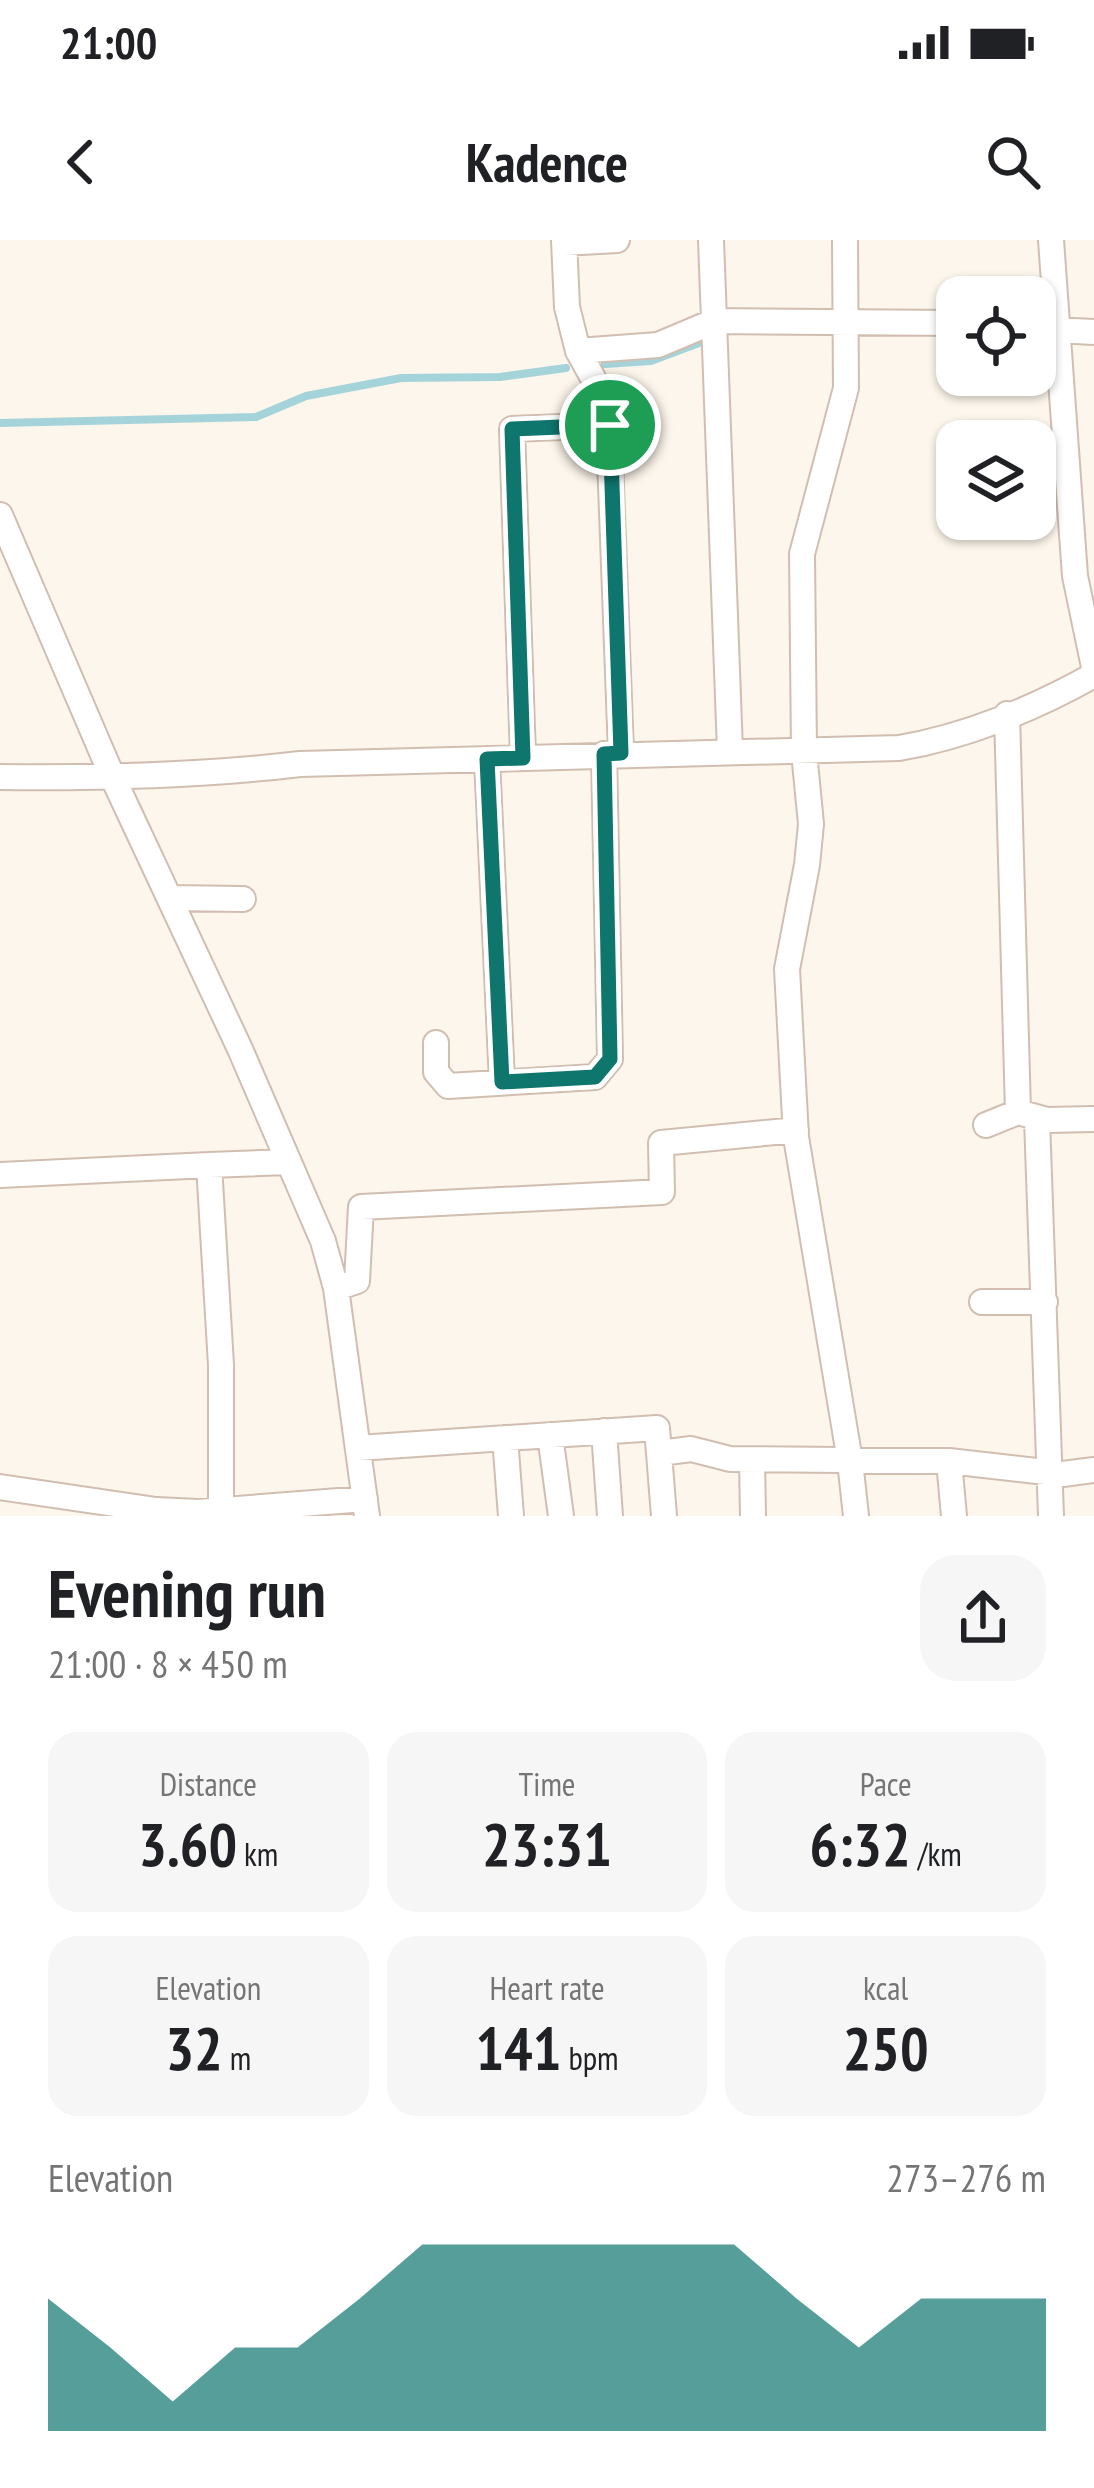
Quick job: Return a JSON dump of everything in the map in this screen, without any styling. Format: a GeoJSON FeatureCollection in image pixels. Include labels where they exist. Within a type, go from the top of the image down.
{"type":"FeatureCollection","features":[{"type":"Feature","properties":{"kind":"street"},"geometry":{"type":"LineString","coordinates":[[436,1043],[436,1072],[448,1086],[595,1077],[610,1059],[610,425],[608,405],[578,350],[567,307],[564,241],[617,240]]}},
{"type":"Feature","properties":{"kind":"street"},"geometry":{"type":"LineString","coordinates":[[711,240],[730,751]]}},
{"type":"Feature","properties":{"kind":"street"},"geometry":{"type":"LineString","coordinates":[[845,240],[846,388],[802,554],[808,865],[787,969],[796,1130],[856,1516]]}},
{"type":"Feature","properties":{"kind":"street"},"geometry":{"type":"LineString","coordinates":[[1049,276],[1051,240]]}},
{"type":"Feature","properties":{"kind":"street"},"geometry":{"type":"LineString","coordinates":[[578,350],[658,345],[715,321],[936,322]]}},
{"type":"Feature","properties":{"kind":"street"},"geometry":{"type":"LineString","coordinates":[[1056,331],[1094,332]]}},
{"type":"Feature","properties":{"kind":"street"},"geometry":{"type":"LineString","coordinates":[[0,777],[221,774],[300,764],[804,752],[930,742],[1064,692],[1094,671],[1075,576],[1054,396]]}},
{"type":"Feature","properties":{"kind":"street"},"geometry":{"type":"LineString","coordinates":[[523,758],[512,429],[610,425]]}},
{"type":"Feature","properties":{"kind":"street"},"geometry":{"type":"LineString","coordinates":[[0,514],[113,778],[323,1241],[336,1288],[366,1507],[155,1510],[0,1487]]}},
{"type":"Feature","properties":{"kind":"street"},"geometry":{"type":"LineString","coordinates":[[1007,714],[1028,1115],[1045,1302],[1051,1516]]}},
{"type":"Feature","properties":{"kind":"street"},"geometry":{"type":"LineString","coordinates":[[487,759],[502,1082]]}},
{"type":"Feature","properties":{"kind":"street"},"geometry":{"type":"LineString","coordinates":[[171,898],[243,899]]}},
{"type":"Feature","properties":{"kind":"street"},"geometry":{"type":"LineString","coordinates":[[986,1125],[1028,1115],[1094,1118]]}},
{"type":"Feature","properties":{"kind":"street"},"geometry":{"type":"LineString","coordinates":[[336,1288],[357,1281],[361,1207],[662,1192],[661,1143],[796,1130]]}},
{"type":"Feature","properties":{"kind":"street"},"geometry":{"type":"LineString","coordinates":[[0,1175],[289,1162]]}},
{"type":"Feature","properties":{"kind":"street"},"geometry":{"type":"LineString","coordinates":[[209,1166],[234,1511]]}},
{"type":"Feature","properties":{"kind":"street"},"geometry":{"type":"LineString","coordinates":[[982,1303],[1045,1302]]}},
{"type":"Feature","properties":{"kind":"street"},"geometry":{"type":"LineString","coordinates":[[358,1448],[657,1428],[664,1516]]}},
{"type":"Feature","properties":{"kind":"street"},"geometry":{"type":"LineString","coordinates":[[604,1431],[610,1516]]}},
{"type":"Feature","properties":{"kind":"street"},"geometry":{"type":"LineString","coordinates":[[550,1435],[561,1516]]}},
{"type":"Feature","properties":{"kind":"street"},"geometry":{"type":"LineString","coordinates":[[505,1438],[511,1516]]}},
{"type":"Feature","properties":{"kind":"street"},"geometry":{"type":"LineString","coordinates":[[660,1453],[692,1449],[730,1459],[949,1461],[1063,1474],[1094,1470]]}},
{"type":"Feature","properties":{"kind":"street"},"geometry":{"type":"LineString","coordinates":[[752,1460],[753,1516]]}},
{"type":"Feature","properties":{"kind":"street"},"geometry":{"type":"LineString","coordinates":[[949,1461],[954,1516]]}},
{"type":"Feature","properties":{"kind":"waterway"},"geometry":{"type":"LineString","coordinates":[[605,364],[651,361],[699,343]]}},
{"type":"Feature","properties":{"kind":"waterway"},"geometry":{"type":"LineString","coordinates":[[0,423],[256,417],[306,396],[401,378],[500,377],[566,368]]}},
{"type":"Feature","properties":{"kind":"route"},"geometry":{"type":"LineString","coordinates":[[610,425],[621,753],[604,754],[610,1059],[595,1077],[502,1082],[487,759],[523,758],[512,429],[610,425]]}}]}
